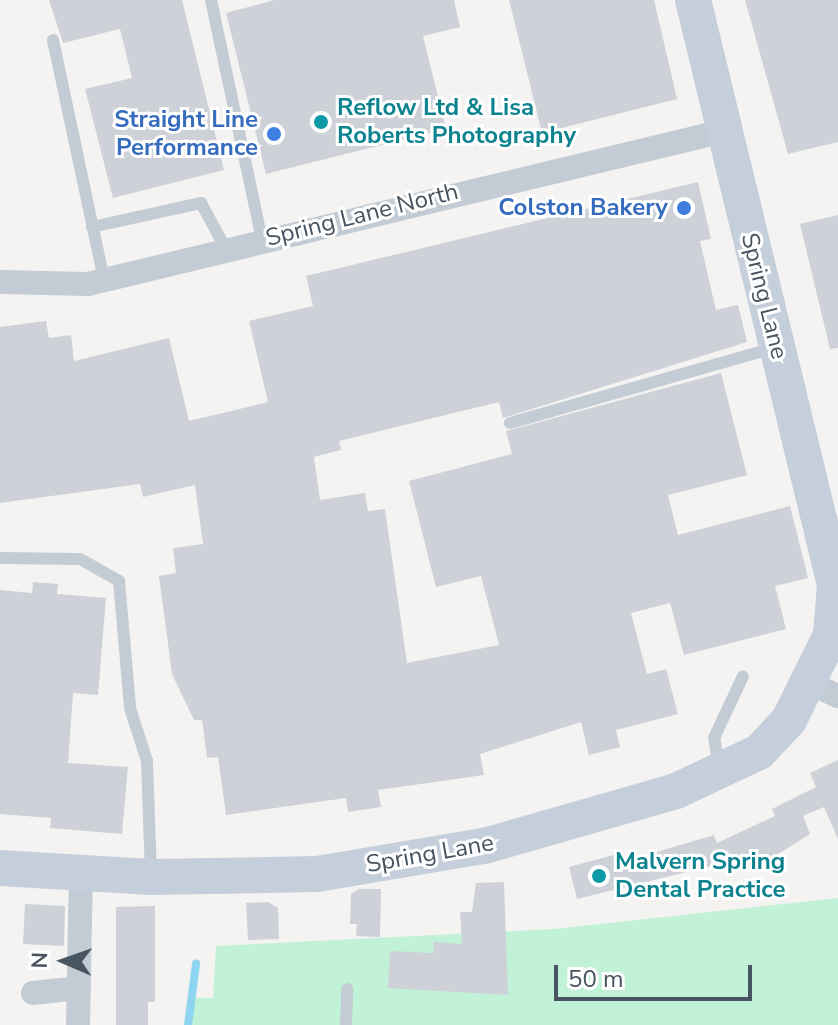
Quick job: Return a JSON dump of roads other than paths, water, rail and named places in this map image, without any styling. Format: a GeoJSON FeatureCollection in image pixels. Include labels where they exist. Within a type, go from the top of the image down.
{"type":"FeatureCollection","features":[{"type":"Feature","properties":{"kind":"street","name":"Spring Lane"},"geometry":{"type":"LineString","coordinates":[[0,868],[151,877],[317,874],[488,845],[676,791],[759,752],[825,690],[835,585],[693,0]]}},
{"type":"Feature","properties":{"kind":"street","name":"Spring Lane North"},"geometry":{"type":"LineString","coordinates":[[0,282],[104,280],[724,131]]}},
{"type":"Feature","properties":{"kind":"street"},"geometry":{"type":"LineString","coordinates":[[78,1025],[81,875]]}},
{"type":"Feature","properties":{"kind":"street"},"geometry":{"type":"LineString","coordinates":[[33,993],[79,988]]}},
{"type":"Feature","properties":{"kind":"lane"},"geometry":{"type":"LineString","coordinates":[[211,0],[262,240]]}},
{"type":"Feature","properties":{"kind":"lane"},"geometry":{"type":"LineString","coordinates":[[53,40],[104,280]]}},
{"type":"Feature","properties":{"kind":"lane"},"geometry":{"type":"LineString","coordinates":[[92,227],[201,203],[226,249]]}},
{"type":"Feature","properties":{"kind":"lane"},"geometry":{"type":"LineString","coordinates":[[510,423],[777,347]]}},
{"type":"Feature","properties":{"kind":"lane"},"geometry":{"type":"LineString","coordinates":[[0,558],[80,559],[119,581],[130,708],[147,761],[151,877]]}},
{"type":"Feature","properties":{"kind":"lane"},"geometry":{"type":"LineString","coordinates":[[719,771],[714,738],[743,676]]}},
{"type":"Feature","properties":{"kind":"lane"},"geometry":{"type":"LineString","coordinates":[[346,1025],[347,989]]}},
{"type":"Feature","properties":{"kind":"waterway"},"geometry":{"type":"LineString","coordinates":[[188,1025],[196,964]]}},
{"type":"Feature","properties":{"kind":"place","name":"Reflow Ltd & Lisa Roberts Photography"},"geometry":{"type":"Point","coordinates":[321,122]}},
{"type":"Feature","properties":{"kind":"place","name":"Straight Line Performance"},"geometry":{"type":"Point","coordinates":[274,134]}},
{"type":"Feature","properties":{"kind":"place","name":"Colston Bakery"},"geometry":{"type":"Point","coordinates":[684,208]}},
{"type":"Feature","properties":{"kind":"place","name":"Malvern Spring Dental Practice"},"geometry":{"type":"Point","coordinates":[599,876]}}]}
